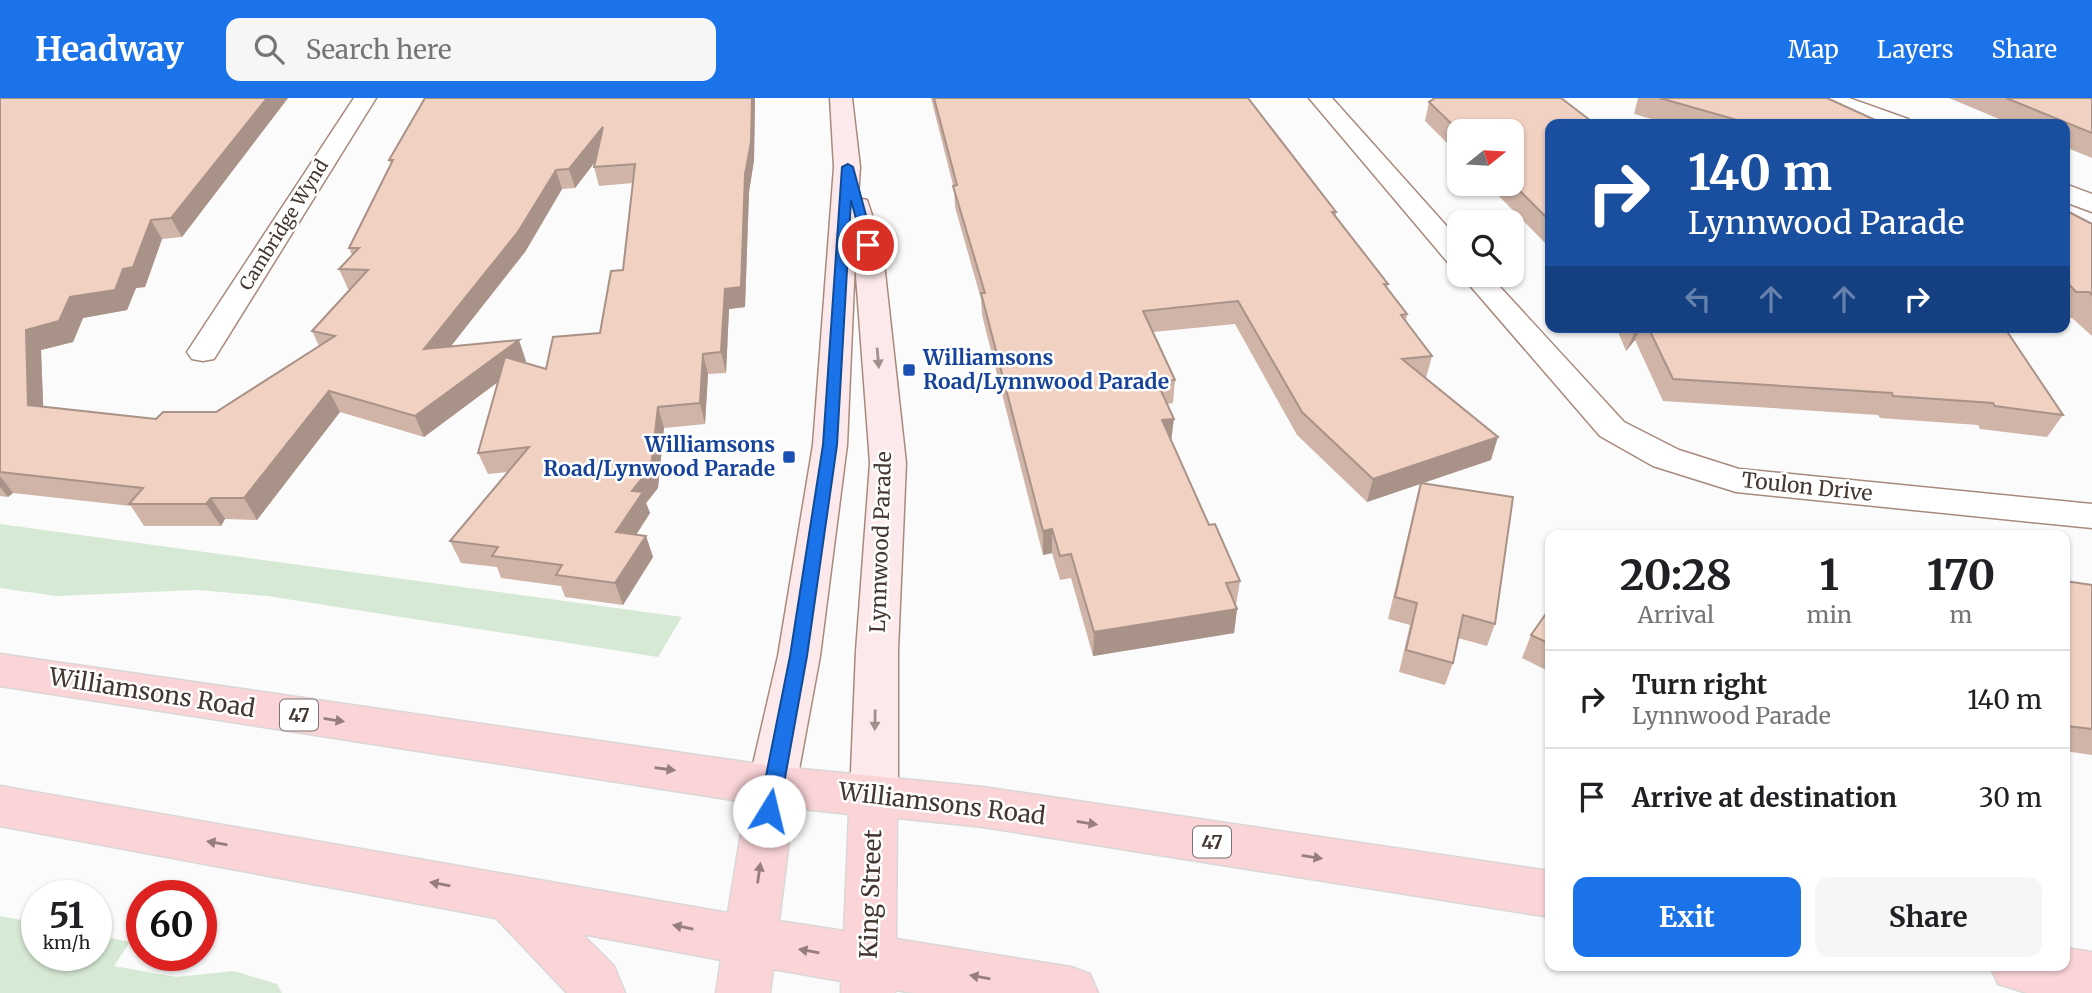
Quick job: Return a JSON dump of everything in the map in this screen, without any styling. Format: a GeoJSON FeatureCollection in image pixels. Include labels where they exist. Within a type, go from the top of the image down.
{"type":"FeatureCollection","features":[{"type":"Feature","properties":{"kind":"main road","name":"Lynnwood Parade"},"geometry":{"type":"LineString","coordinates":[[841,98],[848,167],[868,245],[888,463],[877,652],[874,794]]}},
{"type":"Feature","properties":{"kind":"main road","name":"Lynnwood Parade"},"geometry":{"type":"LineString","coordinates":[[772,786],[799,656],[830,445],[848,167]]}},
{"type":"Feature","properties":{"kind":"main road","name":"Williamsons Road"},"geometry":{"type":"LineString","coordinates":[[0,670],[772,786],[984,807],[1545,893]]}},
{"type":"Feature","properties":{"kind":"main road"},"geometry":{"type":"LineString","coordinates":[[743,993],[772,786]]}},
{"type":"Feature","properties":{"kind":"main road","name":"King Street"},"geometry":{"type":"LineString","coordinates":[[868,977],[874,794]]}},
{"type":"Feature","properties":{"kind":"main road"},"geometry":{"type":"LineString","coordinates":[[0,806],[750,941],[868,977],[1072,993]]}},
{"type":"Feature","properties":{"kind":"main road"},"geometry":{"type":"LineString","coordinates":[[508,896],[595,984],[598,993]]}},
{"type":"Feature","properties":{"kind":"main road"},"geometry":{"type":"LineString","coordinates":[[2048,971],[2092,978]]}},
{"type":"Feature","properties":{"kind":"street","name":"Cambridge Wynd"},"geometry":{"type":"LineString","coordinates":[[203,352],[365,98]]}},
{"type":"Feature","properties":{"kind":"street"},"geometry":{"type":"LineString","coordinates":[[1320,98],[1447,244]]}},
{"type":"Feature","properties":{"kind":"street"},"geometry":{"type":"LineString","coordinates":[[1828,98],[1886,119]]}},
{"type":"Feature","properties":{"kind":"street"},"geometry":{"type":"LineString","coordinates":[[2070,194],[2092,204]]}},
{"type":"Feature","properties":{"kind":"street","name":"Toulon Drive"},"geometry":{"type":"LineString","coordinates":[[1485,287],[1612,429],[1666,458],[1736,480],[2092,516]]}},
{"type":"Feature","properties":{"kind":"green space"},"geometry":{"type":"Polygon","coordinates":[[[0,524],[682,617],[658,657],[267,596],[197,590],[56,596],[0,588],[0,524]]]}},
{"type":"Feature","properties":{"kind":"green space"},"geometry":{"type":"Polygon","coordinates":[[[0,916],[21,920],[21,971],[112,971],[112,938],[126,941],[126,948],[114,966],[126,968],[126,971],[176,977],[234,971],[277,984],[282,993],[0,993],[0,916]]]}},
{"type":"Feature","properties":{"kind":"building"},"geometry":{"type":"Polygon","coordinates":[[[0,98],[267,98],[171,218],[151,220],[133,267],[123,269],[115,290],[70,297],[59,321],[26,330],[28,405],[156,419],[163,412],[216,412],[335,336],[312,331],[368,270],[339,269],[359,248],[349,248],[393,160],[389,160],[425,98],[752,98],[751,142],[745,174],[741,287],[725,289],[721,352],[703,354],[700,403],[658,407],[651,467],[632,491],[643,492],[616,532],[646,536],[615,583],[556,575],[562,565],[492,556],[498,547],[450,541],[529,447],[478,453],[505,357],[546,369],[553,337],[600,333],[611,271],[623,270],[635,164],[594,167],[603,127],[569,169],[556,170],[518,232],[424,349],[519,340],[415,416],[329,391],[244,498],[211,498],[206,504],[129,504],[143,488],[0,472],[0,98]]]}},
{"type":"Feature","properties":{"kind":"building"},"geometry":{"type":"Polygon","coordinates":[[[934,98],[1248,98],[1388,284],[1384,284],[1407,314],[1401,315],[1432,356],[1402,359],[1498,437],[1373,479],[1302,412],[1238,301],[1143,311],[1175,380],[1157,382],[1174,419],[1162,420],[1209,525],[1215,524],[1240,581],[1226,583],[1237,609],[1094,632],[1071,554],[1060,556],[1052,529],[1043,531],[981,293],[985,293],[953,186],[957,185],[934,98]]]}},
{"type":"Feature","properties":{"kind":"building"},"geometry":{"type":"Polygon","coordinates":[[[1435,98],[1561,98],[1588,119],[1545,119],[1545,216],[1524,195],[1524,119],[1447,119],[1429,102],[1435,98]]]}},
{"type":"Feature","properties":{"kind":"building"},"geometry":{"type":"Polygon","coordinates":[[[1660,98],[1827,98],[1873,119],[1734,119],[1660,98]]]}},
{"type":"Feature","properties":{"kind":"building"},"geometry":{"type":"Polygon","coordinates":[[[2006,98],[2092,98],[2092,133],[2070,124],[2070,119],[2058,119],[2006,98]]]}},
{"type":"Feature","properties":{"kind":"building"},"geometry":{"type":"Polygon","coordinates":[[[2070,213],[2092,224],[2092,295],[2089,292],[2076,292],[2070,285],[2070,213]]]}},
{"type":"Feature","properties":{"kind":"building"},"geometry":{"type":"Polygon","coordinates":[[[1651,333],[2008,333],[2063,415],[1995,406],[1993,403],[1893,396],[1892,393],[1673,379],[1651,333]]]}},
{"type":"Feature","properties":{"kind":"building"},"geometry":{"type":"Polygon","coordinates":[[[1421,483],[1513,497],[1495,624],[1463,615],[1453,663],[1406,650],[1417,603],[1395,597],[1421,483]]]}},
{"type":"Feature","properties":{"kind":"building"},"geometry":{"type":"Polygon","coordinates":[[[2070,582],[2092,585],[2092,729],[2070,726],[2070,582]]]}},
{"type":"Feature","properties":{"kind":"building"},"geometry":{"type":"Polygon","coordinates":[[[1545,615],[1545,642],[1531,635],[1545,615]]]}},
{"type":"Feature","properties":{"kind":"place","name":"Williamsons Road/Lynnwood Parade"},"geometry":{"type":"Point","coordinates":[909,370]}},
{"type":"Feature","properties":{"kind":"place","name":"Williamsons Road/Lynwood Parade"},"geometry":{"type":"Point","coordinates":[789,457]}},
{"type":"Feature","properties":{"kind":"route"},"geometry":{"type":"LineString","coordinates":[[769,811],[799,656],[830,445],[848,167],[868,245]]}}]}
